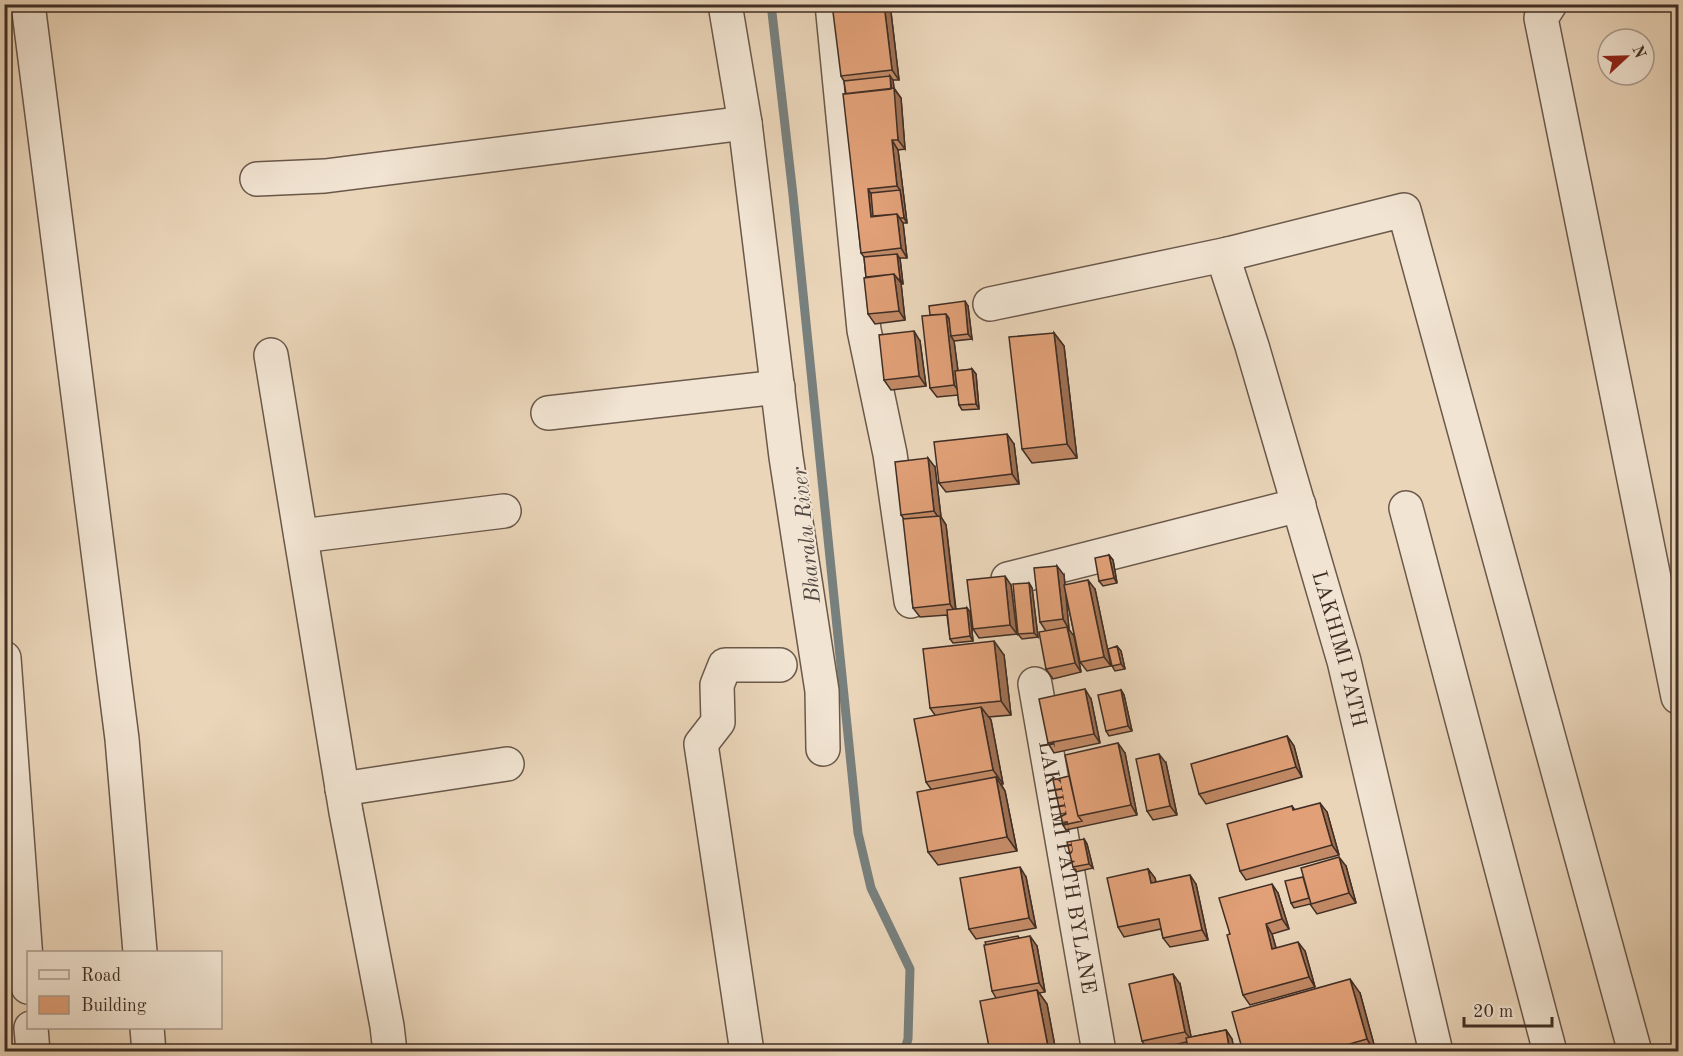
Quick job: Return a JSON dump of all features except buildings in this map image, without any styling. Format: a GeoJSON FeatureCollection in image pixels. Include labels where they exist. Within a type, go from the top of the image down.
{"type":"FeatureCollection","features":[{"type":"Feature","properties":{"kind":"street"},"geometry":{"type":"LineString","coordinates":[[28,4],[122,740],[140,951]]}},
{"type":"Feature","properties":{"kind":"street"},"geometry":{"type":"LineString","coordinates":[[725,4],[745,123],[786,457],[822,691],[823,749]]}},
{"type":"Feature","properties":{"kind":"street"},"geometry":{"type":"LineString","coordinates":[[832,4],[864,330],[890,454],[911,601]]}},
{"type":"Feature","properties":{"kind":"street"},"geometry":{"type":"LineString","coordinates":[[1550,4],[1541,18],[1678,696]]}},
{"type":"Feature","properties":{"kind":"street"},"geometry":{"type":"LineString","coordinates":[[257,179],[325,176],[745,123]]}},
{"type":"Feature","properties":{"kind":"street"},"geometry":{"type":"LineString","coordinates":[[990,304],[1228,254],[1404,210],[1635,1052]]}},
{"type":"Feature","properties":{"kind":"street","name":"LAKHIMI PATH"},"geometry":{"type":"LineString","coordinates":[[1228,254],[1225,263],[1252,346],[1344,662],[1436,1052]]}},
{"type":"Feature","properties":{"kind":"street"},"geometry":{"type":"LineString","coordinates":[[271,355],[342,789],[390,1052]]}},
{"type":"Feature","properties":{"kind":"street"},"geometry":{"type":"LineString","coordinates":[[548,413],[778,387]]}},
{"type":"Feature","properties":{"kind":"street"},"geometry":{"type":"LineString","coordinates":[[1008,579],[1299,505]]}},
{"type":"Feature","properties":{"kind":"street"},"geometry":{"type":"LineString","coordinates":[[1406,508],[1550,1052]]}},
{"type":"Feature","properties":{"kind":"street"},"geometry":{"type":"LineString","coordinates":[[301,536],[504,511]]}},
{"type":"Feature","properties":{"kind":"street"},"geometry":{"type":"LineString","coordinates":[[4,658],[14,912],[27,982]]}},
{"type":"Feature","properties":{"kind":"street"},"geometry":{"type":"LineString","coordinates":[[747,1052],[701,744],[718,722],[717,685],[725,665],[780,665]]}},
{"type":"Feature","properties":{"kind":"street","name":"LAKHIMI PATH BYLANE"},"geometry":{"type":"LineString","coordinates":[[1035,684],[1099,1052]]}},
{"type":"Feature","properties":{"kind":"street"},"geometry":{"type":"LineString","coordinates":[[342,789],[507,764]]}},
{"type":"Feature","properties":{"kind":"street"},"geometry":{"type":"LineString","coordinates":[[32,1029],[33,1052]]}},
{"type":"Feature","properties":{"kind":"street"},"geometry":{"type":"LineString","coordinates":[[147,1029],[149,1052]]}},
{"type":"Feature","properties":{"kind":"waterway","name":"Bharalu River"},"geometry":{"type":"LineString","coordinates":[[771,4],[793,195],[858,833],[871,888],[910,969],[908,1039],[904,1052]]}}]}
